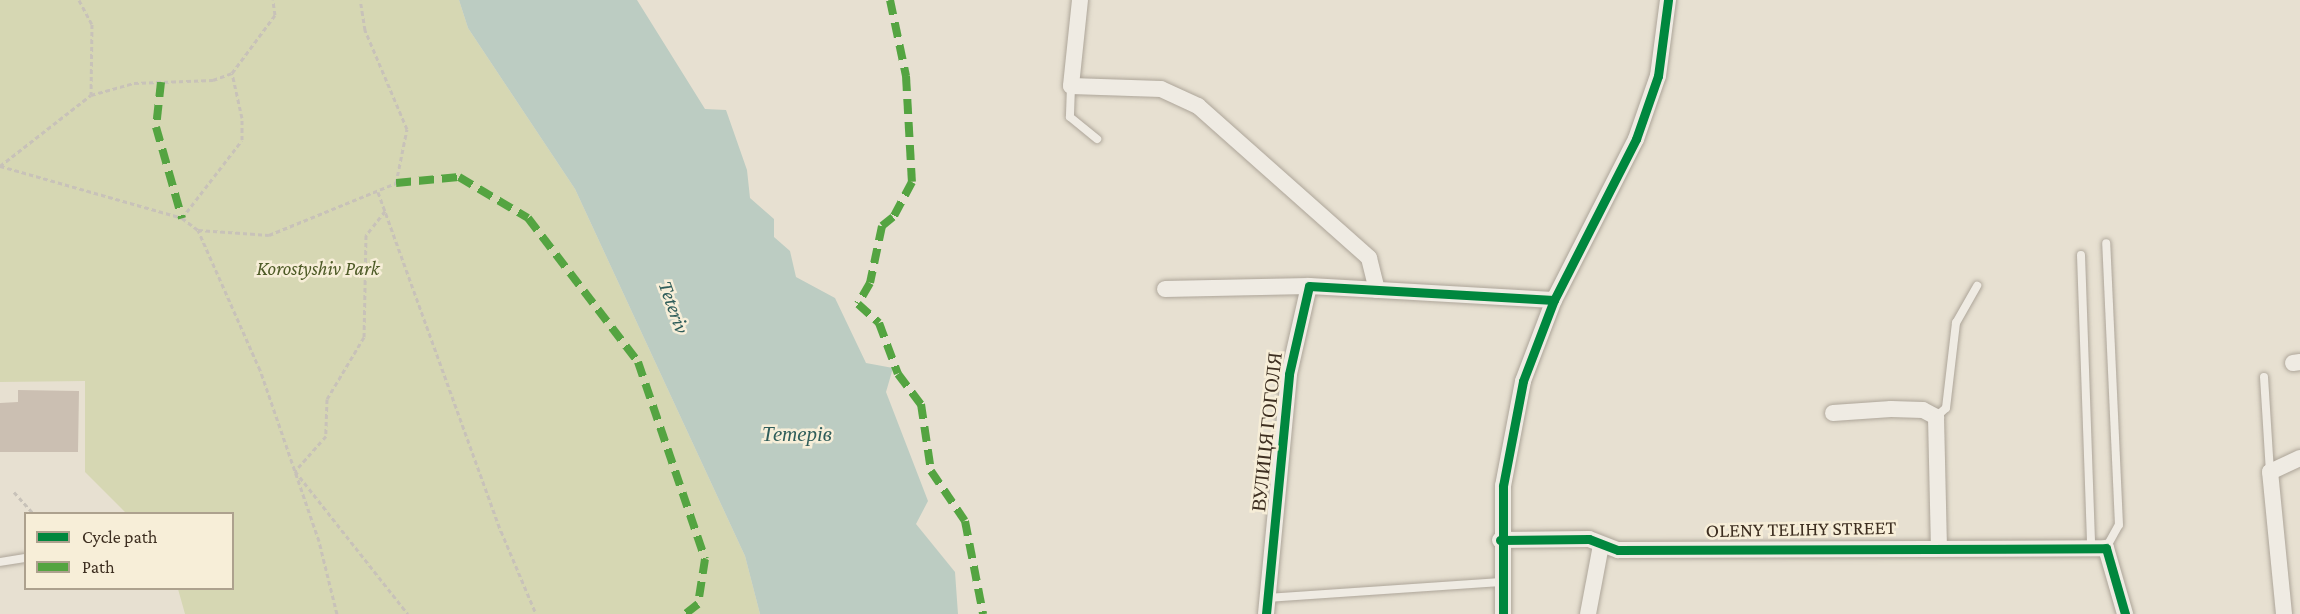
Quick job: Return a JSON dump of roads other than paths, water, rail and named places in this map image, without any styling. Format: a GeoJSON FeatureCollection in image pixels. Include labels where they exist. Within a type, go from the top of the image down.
{"type":"FeatureCollection","features":[{"type":"Feature","properties":{"kind":"street"},"geometry":{"type":"LineString","coordinates":[[1080,0],[1071,86],[1161,89],[1198,106],[1370,258],[1377,290]]}},
{"type":"Feature","properties":{"kind":"street"},"geometry":{"type":"LineString","coordinates":[[1503,614],[1500,540],[1503,486],[1523,381],[1554,300],[1636,139],[1658,76],[1668,0]]}},
{"type":"Feature","properties":{"kind":"street"},"geometry":{"type":"LineString","coordinates":[[1165,289],[1309,285],[1554,300]]}},
{"type":"Feature","properties":{"kind":"street","name":"ВУЛИЦЯ ГОГОЛЯ"},"geometry":{"type":"LineString","coordinates":[[1266,606],[1289,374],[1309,285]]}},
{"type":"Feature","properties":{"kind":"street"},"geometry":{"type":"LineString","coordinates":[[1833,413],[1891,409],[1923,410],[1936,417],[1939,545]]}},
{"type":"Feature","properties":{"kind":"street"},"geometry":{"type":"LineString","coordinates":[[2284,614],[2270,472],[2300,458]]}},
{"type":"Feature","properties":{"kind":"street","name":"OLENY TELIHY STREET"},"geometry":{"type":"LineString","coordinates":[[1500,540],[1589,539],[1618,550],[1939,545],[2098,548]]}},
{"type":"Feature","properties":{"kind":"street"},"geometry":{"type":"LineString","coordinates":[[1588,614],[1601,545]]}},
{"type":"Feature","properties":{"kind":"street"},"geometry":{"type":"LineString","coordinates":[[2098,548],[2125,614]]}},
{"type":"Feature","properties":{"kind":"lane"},"geometry":{"type":"LineString","coordinates":[[1071,86],[1070,117],[1097,138]]}},
{"type":"Feature","properties":{"kind":"lane"},"geometry":{"type":"LineString","coordinates":[[2098,548],[2119,525],[2106,243]]}},
{"type":"Feature","properties":{"kind":"lane"},"geometry":{"type":"LineString","coordinates":[[2081,255],[2098,548]]}},
{"type":"Feature","properties":{"kind":"lane"},"geometry":{"type":"LineString","coordinates":[[1936,417],[1946,408],[1956,323],[1977,286]]}},
{"type":"Feature","properties":{"kind":"lane"},"geometry":{"type":"LineString","coordinates":[[2264,377],[2270,472]]}},
{"type":"Feature","properties":{"kind":"lane"},"geometry":{"type":"LineString","coordinates":[[0,562],[24,558]]}},
{"type":"Feature","properties":{"kind":"lane"},"geometry":{"type":"LineString","coordinates":[[1266,606],[1500,582]]}},
{"type":"Feature","properties":{"kind":"water","name":"Тетерів"},"geometry":{"type":"Polygon","coordinates":[[[459,0],[637,0],[705,109],[726,110],[747,170],[750,198],[774,219],[774,237],[790,251],[796,277],[835,298],[866,363],[893,368],[886,392],[928,501],[916,524],[955,572],[958,614],[760,614],[745,556],[575,189],[468,28],[459,0]]]}},
{"type":"Feature","properties":{"kind":"park label","name":"Korostyshiv Park"},"geometry":{"type":"Point","coordinates":[318,268]}},
{"type":"Feature","properties":{"kind":"water label","name":"Teteriv"},"geometry":{"type":"Point","coordinates":[674,307]}}]}
